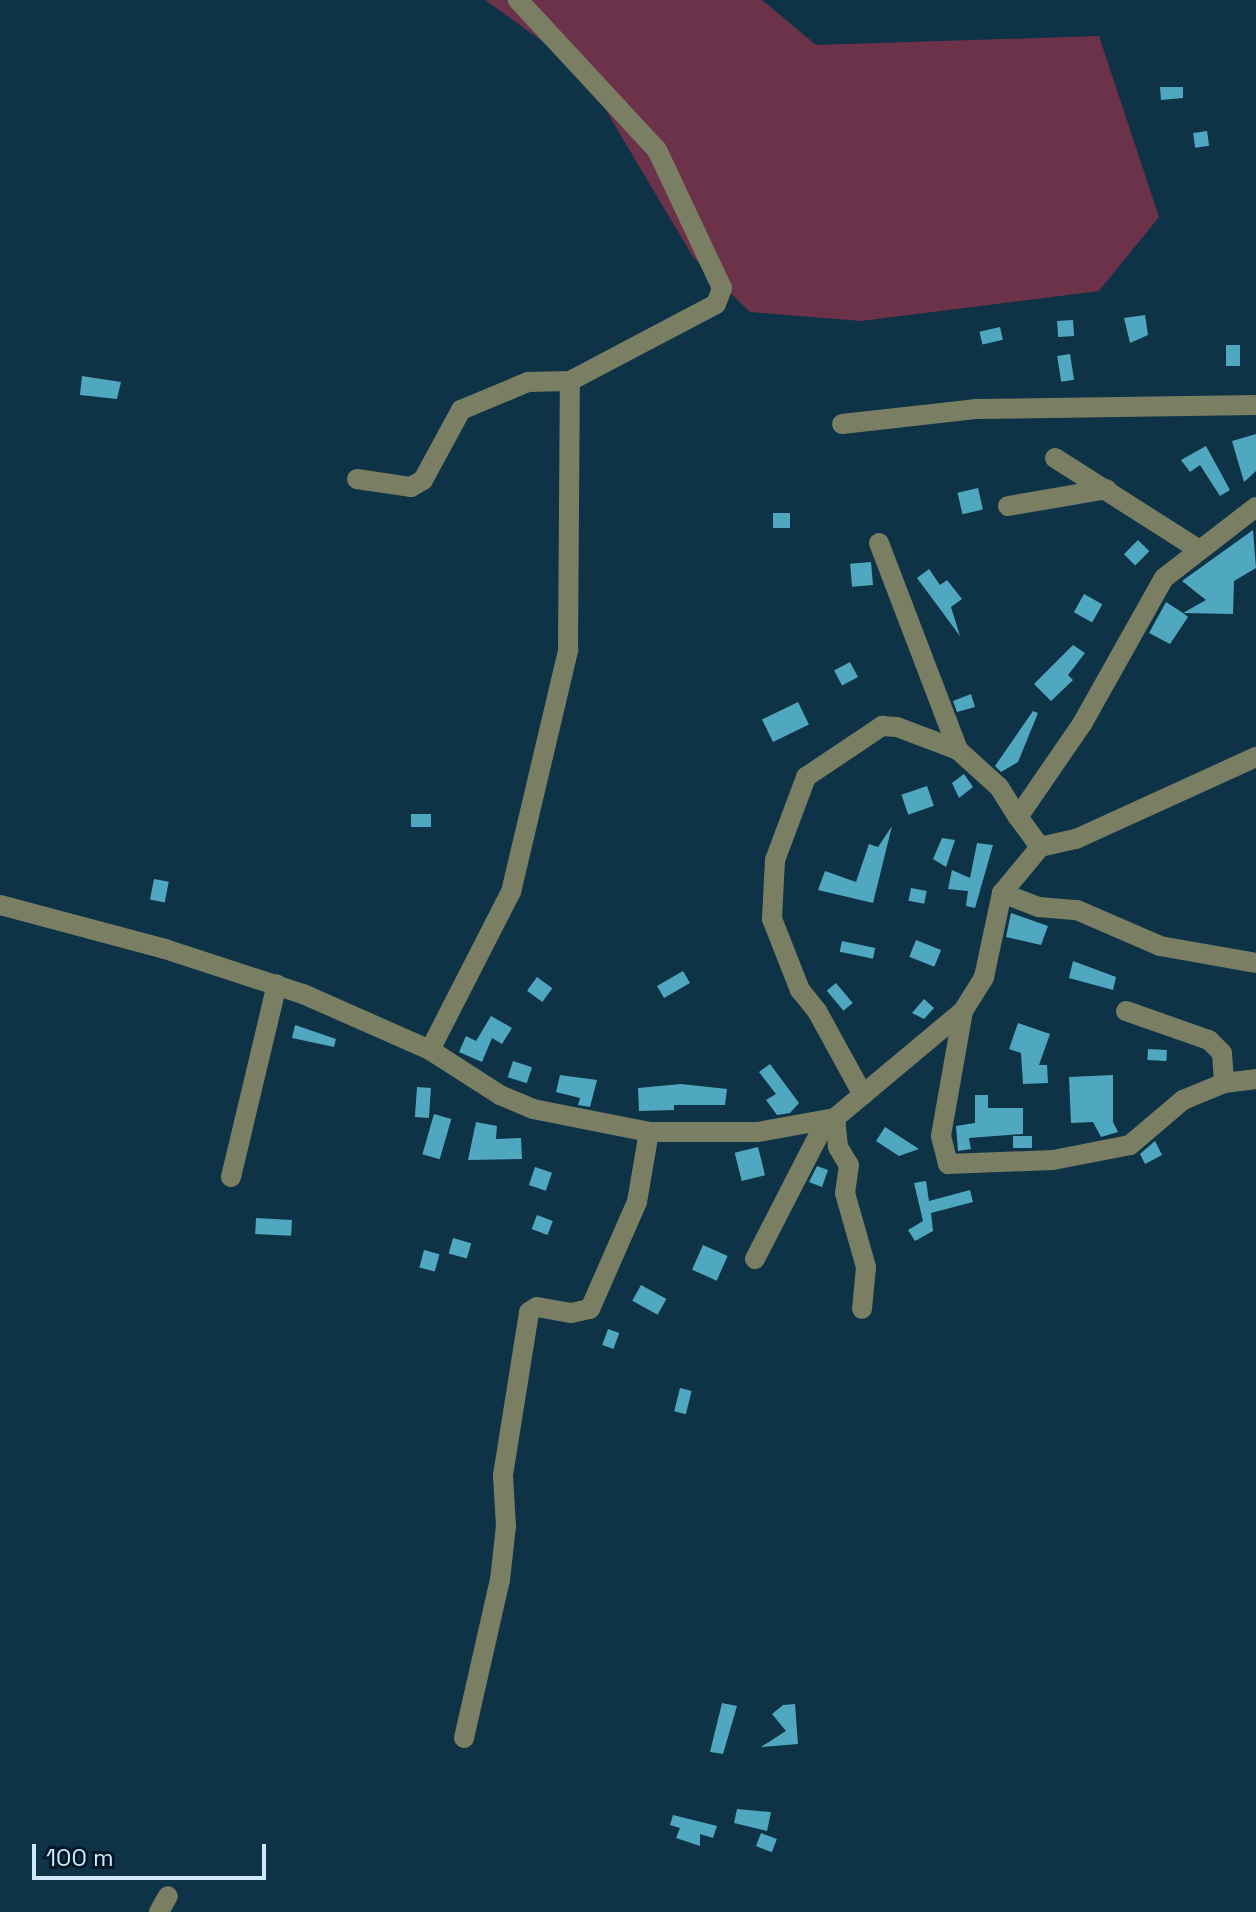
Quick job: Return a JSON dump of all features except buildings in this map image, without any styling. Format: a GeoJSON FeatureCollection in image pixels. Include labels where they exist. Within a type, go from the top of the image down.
{"type":"FeatureCollection","features":[{"type":"Feature","properties":{"kind":"street"},"geometry":{"type":"LineString","coordinates":[[357,479],[411,487],[423,480],[461,410],[528,382],[570,381],[716,304],[722,288],[657,150],[518,0]]}},
{"type":"Feature","properties":{"kind":"street"},"geometry":{"type":"LineString","coordinates":[[430,1050],[511,892],[568,650],[570,381]]}},
{"type":"Feature","properties":{"kind":"street"},"geometry":{"type":"LineString","coordinates":[[842,424],[975,409],[1256,405]]}},
{"type":"Feature","properties":{"kind":"street"},"geometry":{"type":"LineString","coordinates":[[1055,458],[1198,549]]}},
{"type":"Feature","properties":{"kind":"street"},"geometry":{"type":"LineString","coordinates":[[1008,506],[1107,489]]}},
{"type":"Feature","properties":{"kind":"street"},"geometry":{"type":"LineString","coordinates":[[1018,817],[1082,724],[1164,578],[1256,507]]}},
{"type":"Feature","properties":{"kind":"street"},"geometry":{"type":"LineString","coordinates":[[879,543],[958,750]]}},
{"type":"Feature","properties":{"kind":"street"},"geometry":{"type":"LineString","coordinates":[[863,1095],[780,946],[772,919],[775,860],[806,777],[882,726],[930,736],[958,750],[999,787],[1040,847]]}},
{"type":"Feature","properties":{"kind":"street"},"geometry":{"type":"LineString","coordinates":[[755,1259],[830,1120],[963,1011],[984,977],[1002,893],[1040,847],[1076,839],[1256,757]]}},
{"type":"Feature","properties":{"kind":"street"},"geometry":{"type":"LineString","coordinates":[[1002,893],[1039,907],[1077,910],[1160,946],[1256,963]]}},
{"type":"Feature","properties":{"kind":"street"},"geometry":{"type":"LineString","coordinates":[[0,905],[277,984],[430,1050],[500,1095],[533,1109],[649,1132],[744,1133],[830,1120]]}},
{"type":"Feature","properties":{"kind":"street"},"geometry":{"type":"LineString","coordinates":[[231,1177],[277,984]]}},
{"type":"Feature","properties":{"kind":"street"},"geometry":{"type":"LineString","coordinates":[[963,1011],[941,1136],[948,1164],[1053,1160],[1130,1145],[1183,1100],[1224,1083],[1256,1079]]}},
{"type":"Feature","properties":{"kind":"street"},"geometry":{"type":"LineString","coordinates":[[1126,1011],[1209,1040],[1222,1053],[1224,1083]]}},
{"type":"Feature","properties":{"kind":"street"},"geometry":{"type":"LineString","coordinates":[[830,1120],[838,1147],[849,1165],[845,1193],[866,1267],[862,1309]]}},
{"type":"Feature","properties":{"kind":"street"},"geometry":{"type":"LineString","coordinates":[[464,1738],[500,1580],[506,1526],[503,1475],[529,1312],[537,1307],[571,1313],[590,1309],[637,1202],[649,1132]]}},
{"type":"Feature","properties":{"kind":"shaded area"},"geometry":{"type":"Polygon","coordinates":[[[485,0],[762,0],[816,45],[1099,36],[1159,217],[1099,291],[861,321],[750,312],[693,257],[582,70],[485,0]]]}}]}
